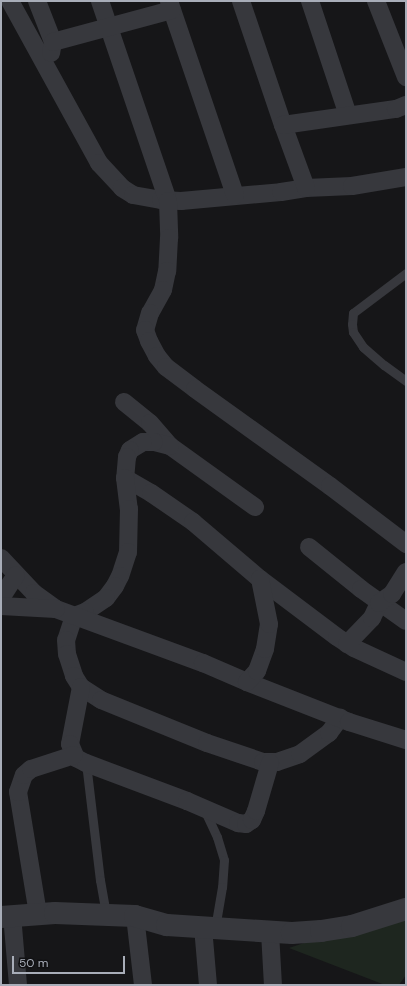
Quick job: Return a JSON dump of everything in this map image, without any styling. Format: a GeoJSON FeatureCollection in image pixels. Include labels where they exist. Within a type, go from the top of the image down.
{"type":"FeatureCollection","features":[{"type":"Feature","properties":{"kind":"street"},"geometry":{"type":"LineString","coordinates":[[10,1],[90,146],[111,177],[122,188],[134,195],[168,201],[268,193],[306,188],[352,186],[406,177]]}},
{"type":"Feature","properties":{"kind":"street"},"geometry":{"type":"LineString","coordinates":[[38,1],[53,42],[49,70]]}},
{"type":"Feature","properties":{"kind":"street"},"geometry":{"type":"LineString","coordinates":[[100,1],[168,201],[169,238],[166,277],[161,295],[148,318],[145,330],[148,341],[166,367],[330,486],[406,544]]}},
{"type":"Feature","properties":{"kind":"street"},"geometry":{"type":"LineString","coordinates":[[241,1],[306,188]]}},
{"type":"Feature","properties":{"kind":"street"},"geometry":{"type":"LineString","coordinates":[[310,1],[348,115]]}},
{"type":"Feature","properties":{"kind":"street"},"geometry":{"type":"LineString","coordinates":[[376,1],[406,77]]}},
{"type":"Feature","properties":{"kind":"street"},"geometry":{"type":"LineString","coordinates":[[53,42],[110,28],[170,5],[235,195]]}},
{"type":"Feature","properties":{"kind":"street"},"geometry":{"type":"LineString","coordinates":[[283,125],[396,109],[406,105]]}},
{"type":"Feature","properties":{"kind":"street"},"geometry":{"type":"LineString","coordinates":[[124,402],[150,423],[170,446],[255,507]]}},
{"type":"Feature","properties":{"kind":"street"},"geometry":{"type":"LineString","coordinates":[[170,446],[154,442],[143,442],[137,444],[130,450],[127,457],[125,478],[129,509],[130,537],[124,566],[115,586],[106,598],[98,604],[74,616],[66,640],[70,666],[81,687],[96,698],[207,743],[270,763],[288,760],[310,748],[329,733],[340,718]]}},
{"type":"Feature","properties":{"kind":"street"},"geometry":{"type":"LineString","coordinates":[[125,478],[151,493],[193,522],[260,579],[319,624],[348,644],[406,672]]}},
{"type":"Feature","properties":{"kind":"street"},"geometry":{"type":"LineString","coordinates":[[309,547],[379,603],[406,621]]}},
{"type":"Feature","properties":{"kind":"street"},"geometry":{"type":"LineString","coordinates":[[1,558],[34,593],[56,609],[197,660],[247,682],[340,718],[406,740]]}},
{"type":"Feature","properties":{"kind":"street"},"geometry":{"type":"LineString","coordinates":[[348,644],[372,618],[379,603],[392,594],[406,572]]}},
{"type":"Feature","properties":{"kind":"street"},"geometry":{"type":"LineString","coordinates":[[1,598],[16,575]]}},
{"type":"Feature","properties":{"kind":"street"},"geometry":{"type":"LineString","coordinates":[[247,682],[257,671],[265,649],[270,624],[260,579]]}},
{"type":"Feature","properties":{"kind":"street"},"geometry":{"type":"LineString","coordinates":[[1,606],[56,609]]}},
{"type":"Feature","properties":{"kind":"street"},"geometry":{"type":"LineString","coordinates":[[80,759],[70,744],[70,737],[81,687]]}},
{"type":"Feature","properties":{"kind":"street"},"geometry":{"type":"LineString","coordinates":[[38,914],[18,792],[24,775],[31,769],[80,759],[238,823],[249,823],[256,811],[270,763]]}},
{"type":"Feature","properties":{"kind":"street"},"geometry":{"type":"LineString","coordinates":[[18,985],[7,916],[55,913],[135,916],[167,924],[270,932],[321,931],[352,926],[406,909]]}},
{"type":"Feature","properties":{"kind":"street"},"geometry":{"type":"LineString","coordinates":[[135,916],[141,985]]}},
{"type":"Feature","properties":{"kind":"street"},"geometry":{"type":"LineString","coordinates":[[208,985],[209,928]]}},
{"type":"Feature","properties":{"kind":"street"},"geometry":{"type":"LineString","coordinates":[[270,932],[273,985]]}},
{"type":"Feature","properties":{"kind":"lane"},"geometry":{"type":"LineString","coordinates":[[406,273],[353,313],[352,324],[354,332],[363,347],[406,381]]}},
{"type":"Feature","properties":{"kind":"lane"},"geometry":{"type":"LineString","coordinates":[[80,759],[106,915]]}},
{"type":"Feature","properties":{"kind":"lane"},"geometry":{"type":"LineString","coordinates":[[203,808],[224,860],[222,887],[209,928]]}},
{"type":"Feature","properties":{"kind":"shaded area"},"geometry":{"type":"Polygon","coordinates":[[[406,909],[406,975],[399,985],[385,985],[289,948],[406,909]]]}}]}
